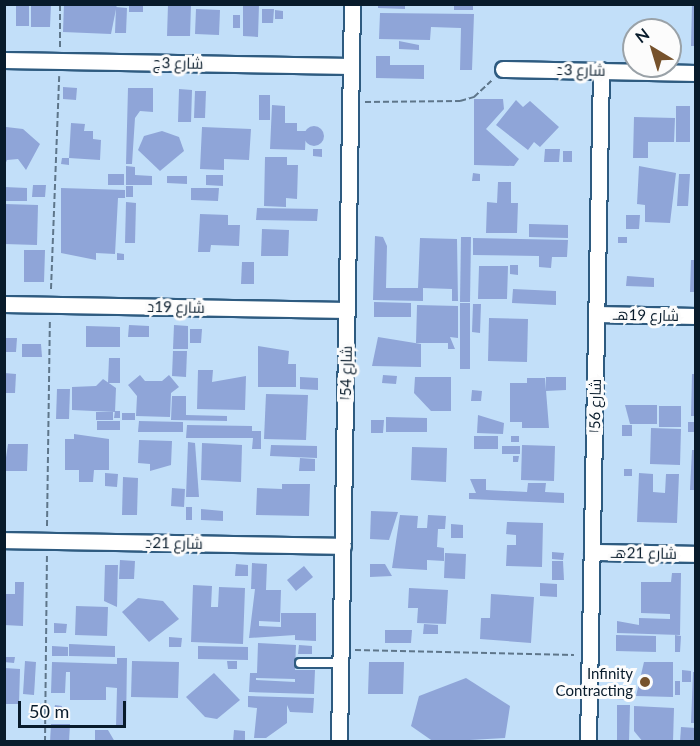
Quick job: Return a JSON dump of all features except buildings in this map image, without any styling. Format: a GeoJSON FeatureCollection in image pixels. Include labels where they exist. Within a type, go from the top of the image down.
{"type":"FeatureCollection","features":[{"type":"Feature","properties":{"kind":"street","name":"شارع 54ا"},"geometry":{"type":"LineString","coordinates":[[339,741],[352,4]]}},
{"type":"Feature","properties":{"kind":"street","name":"شارع 3ج"},"geometry":{"type":"LineString","coordinates":[[4,60],[351,66]]}},
{"type":"Feature","properties":{"kind":"street","name":"شارع 3د"},"geometry":{"type":"LineString","coordinates":[[503,69],[696,73]]}},
{"type":"Feature","properties":{"kind":"street","name":"شارع 56ا"},"geometry":{"type":"LineString","coordinates":[[588,741],[601,70]]}},
{"type":"Feature","properties":{"kind":"street","name":"شارع 19د"},"geometry":{"type":"LineString","coordinates":[[4,304],[347,310]]}},
{"type":"Feature","properties":{"kind":"street","name":"شارع 19هـ"},"geometry":{"type":"LineString","coordinates":[[596,314],[696,316]]}},
{"type":"Feature","properties":{"kind":"street","name":"شارع 21د"},"geometry":{"type":"LineString","coordinates":[[4,540],[343,546]]}},
{"type":"Feature","properties":{"kind":"street","name":"شارع 21هـ"},"geometry":{"type":"LineString","coordinates":[[592,552],[696,554]]}},
{"type":"Feature","properties":{"kind":"lane"},"geometry":{"type":"LineString","coordinates":[[300,663],[341,657]]}},
{"type":"Feature","properties":{"kind":"path"},"geometry":{"type":"LineString","coordinates":[[45,741],[50,305],[60,4]]}},
{"type":"Feature","properties":{"kind":"path"},"geometry":{"type":"LineString","coordinates":[[350,102],[460,101],[474,97],[503,69]]}},
{"type":"Feature","properties":{"kind":"path"},"geometry":{"type":"LineString","coordinates":[[341,657],[589,655]]}},
{"type":"Feature","properties":{"kind":"place","name":"Infinity Contracting"},"geometry":{"type":"Point","coordinates":[645,682]}}]}
